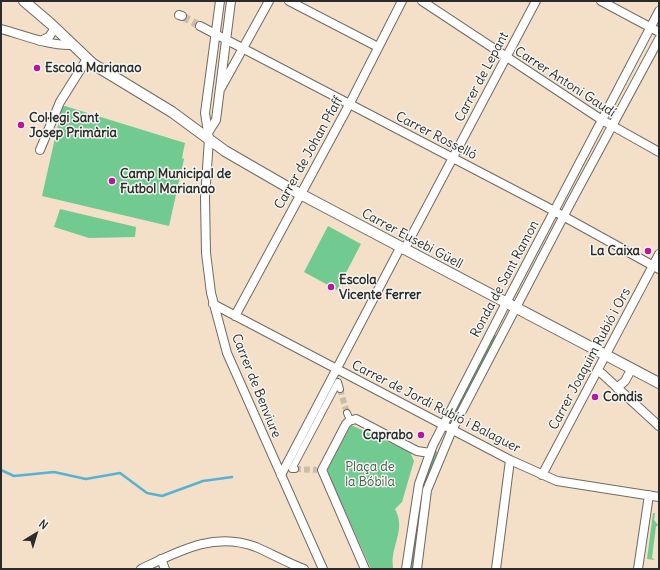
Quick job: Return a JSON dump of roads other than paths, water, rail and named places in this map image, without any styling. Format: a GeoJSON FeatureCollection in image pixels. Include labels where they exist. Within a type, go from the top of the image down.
{"type":"FeatureCollection","features":[{"type":"Feature","properties":{"kind":"street","name":"Carrer Eusebi Güell"},"geometry":{"type":"LineString","coordinates":[[24,1],[87,59],[209,135],[225,151],[300,194],[402,249],[632,368]]}},
{"type":"Feature","properties":{"kind":"street","name":"Carrer de Benviure"},"geometry":{"type":"LineString","coordinates":[[220,1],[205,113],[209,135],[205,198],[206,253],[213,304],[227,353],[323,569]]}},
{"type":"Feature","properties":{"kind":"street","name":"Carrer de Benviure"},"geometry":{"type":"LineString","coordinates":[[209,135],[216,120],[231,1]]}},
{"type":"Feature","properties":{"kind":"street"},"geometry":{"type":"LineString","coordinates":[[219,92],[244,49],[269,1]]}},
{"type":"Feature","properties":{"kind":"street"},"geometry":{"type":"LineString","coordinates":[[289,1],[378,47]]}},
{"type":"Feature","properties":{"kind":"street","name":"Carrer de Johan Pfaff"},"geometry":{"type":"LineString","coordinates":[[235,316],[349,105],[402,1]]}},
{"type":"Feature","properties":{"kind":"street","name":"Carrer Antoni Gaudí"},"geometry":{"type":"LineString","coordinates":[[422,1],[505,58],[602,120],[659,152]]}},
{"type":"Feature","properties":{"kind":"street","name":"Carrer de Lepant"},"geometry":{"type":"LineString","coordinates":[[281,475],[336,370],[453,158],[536,1]]}},
{"type":"Feature","properties":{"kind":"street"},"geometry":{"type":"LineString","coordinates":[[601,1],[659,32]]}},
{"type":"Feature","properties":{"kind":"street","name":"Ronda de Sant Ramon"},"geometry":{"type":"LineString","coordinates":[[406,569],[419,484],[430,453],[506,303],[659,11]]}},
{"type":"Feature","properties":{"kind":"street","name":"Carrer Rosselló"},"geometry":{"type":"LineString","coordinates":[[200,26],[453,158],[656,267]]}},
{"type":"Feature","properties":{"kind":"street"},"geometry":{"type":"LineString","coordinates":[[40,41],[49,37],[55,28]]}},
{"type":"Feature","properties":{"kind":"street"},"geometry":{"type":"LineString","coordinates":[[1,29],[40,41],[63,46],[72,45]]}},
{"type":"Feature","properties":{"kind":"street","name":"Ronda de Sant Ramon"},"geometry":{"type":"LineString","coordinates":[[417,569],[427,490],[452,430],[515,307],[659,39]]}},
{"type":"Feature","properties":{"kind":"street"},"geometry":{"type":"LineString","coordinates":[[40,150],[60,102],[87,59]]}},
{"type":"Feature","properties":{"kind":"street","name":"Carrer Joaquim Rubió i Ors"},"geometry":{"type":"LineString","coordinates":[[542,475],[606,355],[656,267],[659,254]]}},
{"type":"Feature","properties":{"kind":"street","name":"Carrer de Jordi Rubió i Balaguer"},"geometry":{"type":"LineString","coordinates":[[213,304],[336,370],[542,475],[557,481],[659,497]]}},
{"type":"Feature","properties":{"kind":"street"},"geometry":{"type":"LineString","coordinates":[[617,388],[625,381],[632,368],[659,383]]}},
{"type":"Feature","properties":{"kind":"street"},"geometry":{"type":"LineString","coordinates":[[598,370],[617,388],[629,396],[659,426]]}},
{"type":"Feature","properties":{"kind":"street"},"geometry":{"type":"LineString","coordinates":[[295,469],[292,469],[338,382],[340,389]]}},
{"type":"Feature","properties":{"kind":"street"},"geometry":{"type":"LineString","coordinates":[[365,569],[320,470],[348,417],[359,420],[417,451],[430,453]]}},
{"type":"Feature","properties":{"kind":"street"},"geometry":{"type":"LineString","coordinates":[[496,569],[510,460]]}},
{"type":"Feature","properties":{"kind":"street"},"geometry":{"type":"LineString","coordinates":[[638,569],[649,495]]}},
{"type":"Feature","properties":{"kind":"street"},"geometry":{"type":"LineString","coordinates":[[141,569],[203,542],[231,541],[256,547],[304,569]]}},
{"type":"Feature","properties":{"kind":"street"},"geometry":{"type":"LineString","coordinates":[[161,560],[165,569]]}},
{"type":"Feature","properties":{"kind":"waterway"},"geometry":{"type":"LineString","coordinates":[[1,470],[14,476],[54,472],[86,479],[120,473],[147,493],[162,496],[203,481],[232,477]]}},
{"type":"Feature","properties":{"kind":"tunnel"},"geometry":{"type":"LineString","coordinates":[[182,16],[200,26]]}},
{"type":"Feature","properties":{"kind":"tunnel"},"geometry":{"type":"LineString","coordinates":[[340,389],[347,413]]}},
{"type":"Feature","properties":{"kind":"tunnel"},"geometry":{"type":"LineString","coordinates":[[295,469],[317,470]]}},
{"type":"Feature","properties":{"kind":"place","name":"Escola Marianao"},"geometry":{"type":"Point","coordinates":[37,68]}},
{"type":"Feature","properties":{"kind":"place","name":"Col·legi Sant Josep Primària"},"geometry":{"type":"Point","coordinates":[21,125]}},
{"type":"Feature","properties":{"kind":"place","name":"Camp Municipal de Futbol Marianao"},"geometry":{"type":"Point","coordinates":[112,181]}},
{"type":"Feature","properties":{"kind":"place","name":"La Caixa"},"geometry":{"type":"Point","coordinates":[648,251]}},
{"type":"Feature","properties":{"kind":"place","name":"Escola Vicente Ferrer"},"geometry":{"type":"Point","coordinates":[331,287]}},
{"type":"Feature","properties":{"kind":"place","name":"Condis"},"geometry":{"type":"Point","coordinates":[595,397]}},
{"type":"Feature","properties":{"kind":"place","name":"Caprabo"},"geometry":{"type":"Point","coordinates":[421,435]}},
{"type":"Feature","properties":{"kind":"park label","name":"Plaça de la Bóbila"},"geometry":{"type":"Point","coordinates":[370,474]}}]}
